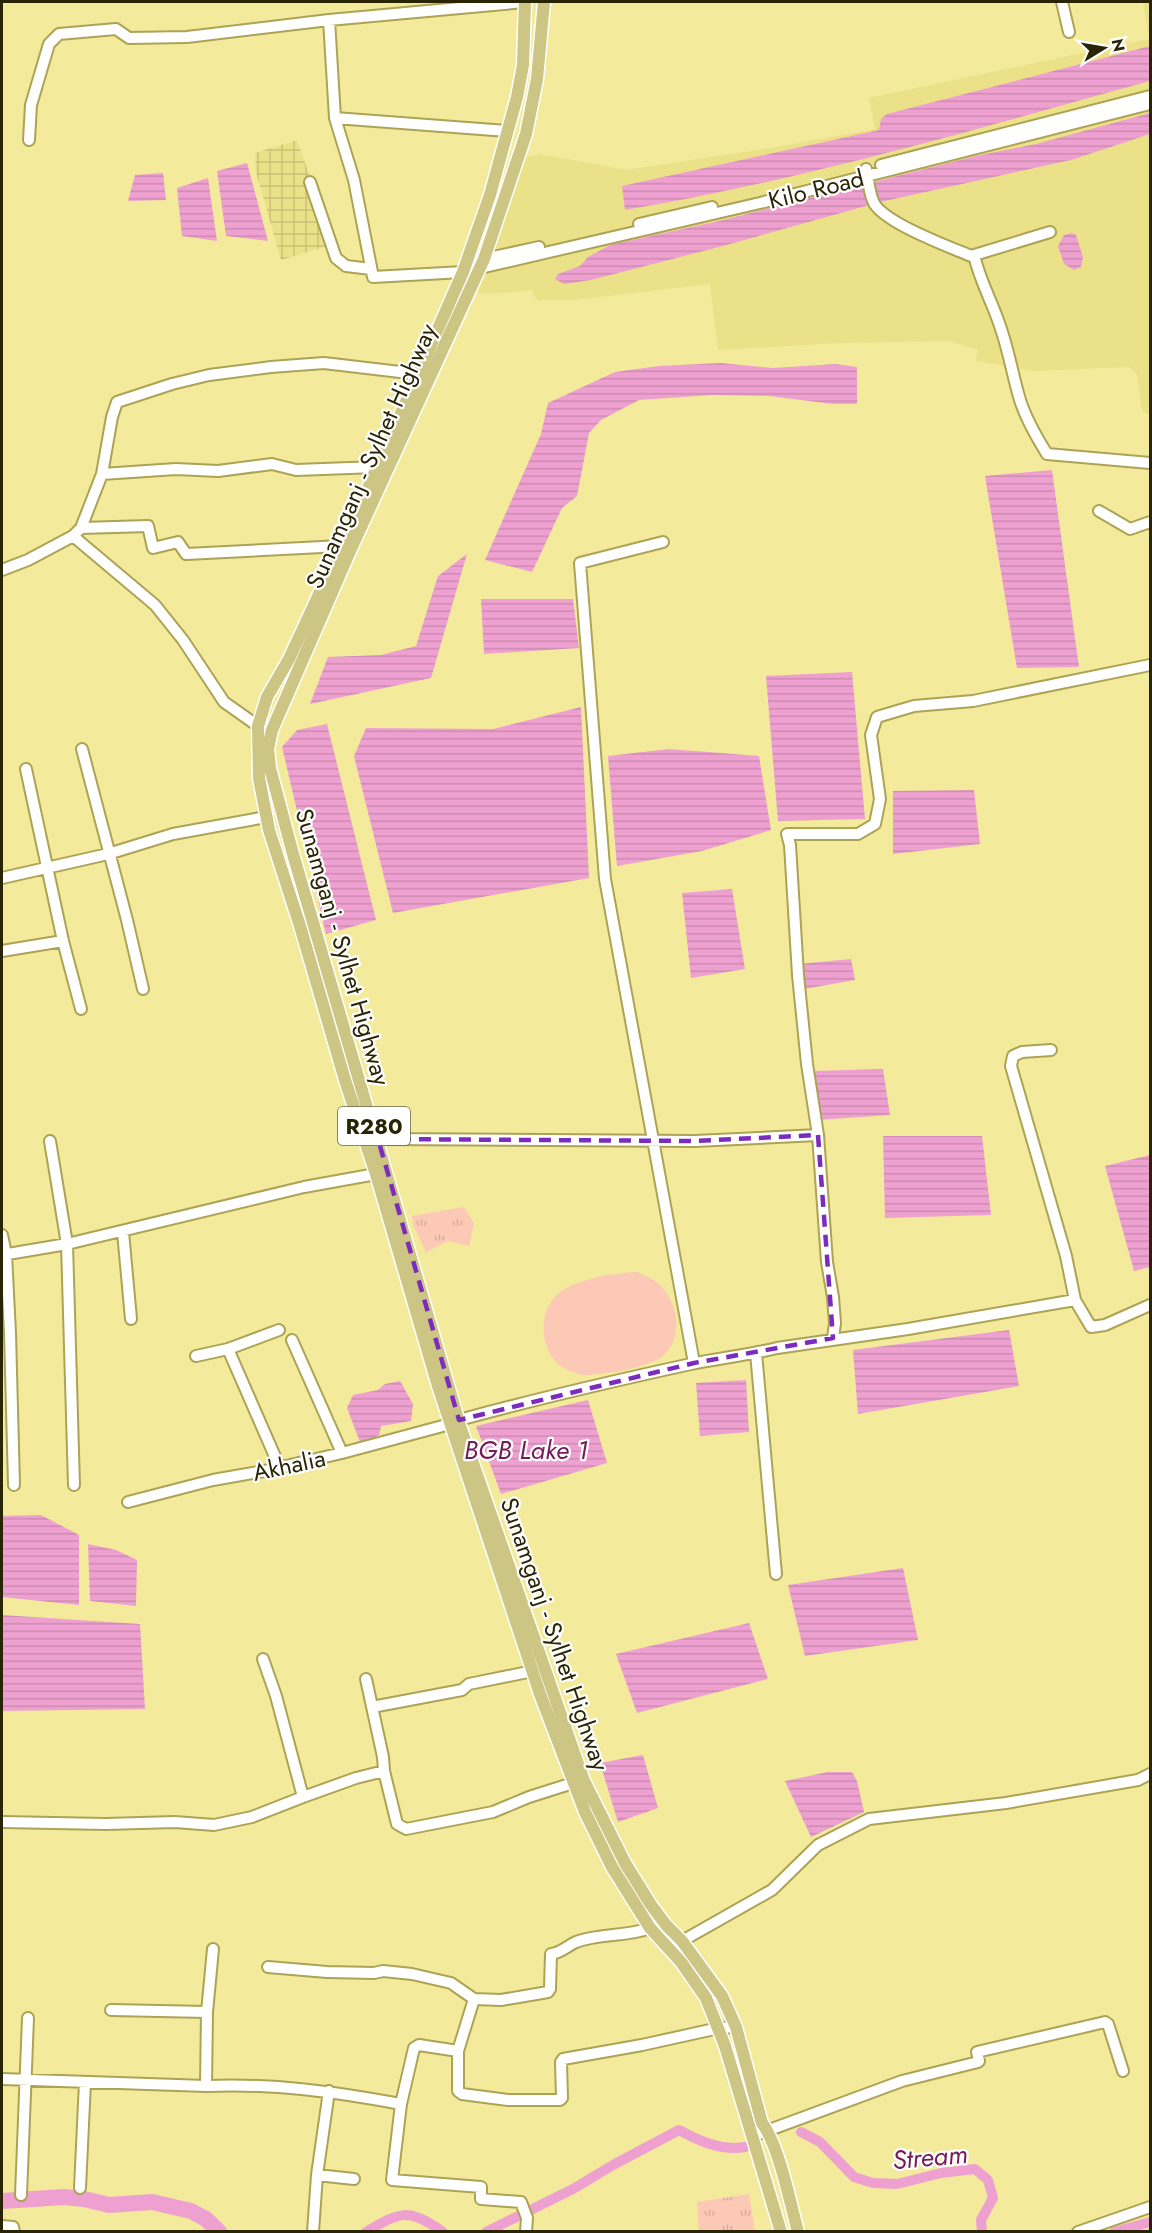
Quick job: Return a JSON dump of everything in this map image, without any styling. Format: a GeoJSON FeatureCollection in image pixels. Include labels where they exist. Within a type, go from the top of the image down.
{"type":"FeatureCollection","features":[{"type":"Feature","properties":{"kind":"main road","name":"Sunamganj - Sylhet Highway"},"geometry":{"type":"LineString","coordinates":[[525,2],[523,65],[490,195],[463,272],[377,467],[289,658],[267,697],[258,726],[259,778],[266,817],[345,1080],[533,1671],[573,1783],[612,1867],[650,1928],[681,1962],[706,1998],[719,2028],[781,2232]]}},
{"type":"Feature","properties":{"kind":"main road","name":"Sunamganj - Sylhet Highway"},"geometry":{"type":"LineString","coordinates":[[544,2],[537,79],[526,135],[482,263],[350,551],[272,730],[268,749],[270,768],[293,854],[378,1139],[454,1422],[584,1781],[625,1863],[651,1905],[682,1941],[722,1996],[736,2027],[762,2123],[768,2131],[786,2184],[798,2232]]}},
{"type":"Feature","properties":{"kind":"street"},"geometry":{"type":"LineString","coordinates":[[29,140],[33,95],[49,45],[59,34],[116,29],[129,38],[187,37],[329,20],[525,2]]}},
{"type":"Feature","properties":{"kind":"street"},"geometry":{"type":"LineString","coordinates":[[1062,2],[1069,32]]}},
{"type":"Feature","properties":{"kind":"street"},"geometry":{"type":"LineString","coordinates":[[329,20],[335,118],[354,180],[373,277],[463,272]]}},
{"type":"Feature","properties":{"kind":"street","name":"Kilo Road"},"geometry":{"type":"LineString","coordinates":[[867,172],[1150,96]]}},
{"type":"Feature","properties":{"kind":"street","name":"Kilo Road"},"geometry":{"type":"LineString","coordinates":[[482,263],[1150,104]]}},
{"type":"Feature","properties":{"kind":"street"},"geometry":{"type":"LineString","coordinates":[[335,118],[507,131]]}},
{"type":"Feature","properties":{"kind":"street"},"geometry":{"type":"LineString","coordinates":[[867,172],[873,201],[888,216],[909,229],[971,256],[1050,232]]}},
{"type":"Feature","properties":{"kind":"street"},"geometry":{"type":"LineString","coordinates":[[310,182],[336,258],[346,266],[371,269]]}},
{"type":"Feature","properties":{"kind":"street"},"geometry":{"type":"LineString","coordinates":[[974,255],[983,288],[998,319],[1006,344],[1021,402],[1047,454],[1150,463]]}},
{"type":"Feature","properties":{"kind":"street"},"geometry":{"type":"LineString","coordinates":[[2,570],[28,560],[73,536],[81,528],[102,474],[112,417],[117,402],[209,375],[271,367],[324,363],[417,374]]}},
{"type":"Feature","properties":{"kind":"street"},"geometry":{"type":"LineString","coordinates":[[102,474],[176,469],[218,471],[272,464],[296,470],[377,467]]}},
{"type":"Feature","properties":{"kind":"street"},"geometry":{"type":"LineString","coordinates":[[1099,511],[1130,529],[1150,522]]}},
{"type":"Feature","properties":{"kind":"street"},"geometry":{"type":"LineString","coordinates":[[81,528],[148,526],[153,548],[178,542],[186,554],[341,546]]}},
{"type":"Feature","properties":{"kind":"street"},"geometry":{"type":"LineString","coordinates":[[73,536],[155,605],[183,640],[224,702],[258,726]]}},
{"type":"Feature","properties":{"kind":"street"},"geometry":{"type":"LineString","coordinates":[[663,542],[580,563],[605,879],[694,1363]]}},
{"type":"Feature","properties":{"kind":"street"},"geometry":{"type":"LineString","coordinates":[[833,1338],[835,1323],[833,1297],[827,1262],[818,1135],[807,1064],[798,975],[788,834],[858,834],[875,824],[880,799],[871,735],[877,717],[914,706],[973,700],[1150,665]]}},
{"type":"Feature","properties":{"kind":"street"},"geometry":{"type":"LineString","coordinates":[[82,749],[143,989]]}},
{"type":"Feature","properties":{"kind":"street"},"geometry":{"type":"LineString","coordinates":[[26,769],[46,869],[81,1009]]}},
{"type":"Feature","properties":{"kind":"street"},"geometry":{"type":"LineString","coordinates":[[2,878],[108,854],[173,834],[266,817]]}},
{"type":"Feature","properties":{"kind":"street"},"geometry":{"type":"LineString","coordinates":[[2,951],[63,941]]}},
{"type":"Feature","properties":{"kind":"street"},"geometry":{"type":"LineString","coordinates":[[1051,1050],[1022,1052],[1013,1056],[1011,1066],[1066,1256],[1075,1300],[1091,1327],[1105,1325],[1150,1305]]}},
{"type":"Feature","properties":{"kind":"street"},"geometry":{"type":"LineString","coordinates":[[378,1139],[655,1141],[818,1135]]}},
{"type":"Feature","properties":{"kind":"street"},"geometry":{"type":"LineString","coordinates":[[50,1142],[68,1244],[74,1485]]}},
{"type":"Feature","properties":{"kind":"street"},"geometry":{"type":"LineString","coordinates":[[4,1255],[68,1244],[304,1187],[376,1174]]}},
{"type":"Feature","properties":{"kind":"street"},"geometry":{"type":"LineString","coordinates":[[123,1232],[131,1319]]}},
{"type":"Feature","properties":{"kind":"street"},"geometry":{"type":"LineString","coordinates":[[2,1235],[10,1333],[14,1485]]}},
{"type":"Feature","properties":{"kind":"street","name":"Akhalia"},"geometry":{"type":"LineString","coordinates":[[128,1502],[204,1482],[342,1453],[551,1395],[694,1363],[833,1338],[920,1327],[1075,1300]]}},
{"type":"Feature","properties":{"kind":"street"},"geometry":{"type":"LineString","coordinates":[[196,1356],[228,1349],[279,1330]]}},
{"type":"Feature","properties":{"kind":"street"},"geometry":{"type":"LineString","coordinates":[[292,1340],[342,1453]]}},
{"type":"Feature","properties":{"kind":"street"},"geometry":{"type":"LineString","coordinates":[[228,1349],[279,1468]]}},
{"type":"Feature","properties":{"kind":"street"},"geometry":{"type":"LineString","coordinates":[[756,1353],[776,1574]]}},
{"type":"Feature","properties":{"kind":"street"},"geometry":{"type":"LineString","coordinates":[[263,1659],[276,1696],[303,1797]]}},
{"type":"Feature","properties":{"kind":"street"},"geometry":{"type":"LineString","coordinates":[[372,1707],[462,1690],[469,1684],[533,1671]]}},
{"type":"Feature","properties":{"kind":"street"},"geometry":{"type":"LineString","coordinates":[[366,1678],[397,1824],[406,1829],[493,1812],[529,1797],[573,1783]]}},
{"type":"Feature","properties":{"kind":"street"},"geometry":{"type":"LineString","coordinates":[[2,1822],[106,1824],[175,1822],[213,1825],[252,1817],[356,1778],[384,1771]]}},
{"type":"Feature","properties":{"kind":"street"},"geometry":{"type":"LineString","coordinates":[[682,1941],[772,1890],[818,1845],[869,1819],[1006,1803],[1138,1780],[1150,1774]]}},
{"type":"Feature","properties":{"kind":"street"},"geometry":{"type":"LineString","coordinates":[[268,1967],[327,1972],[374,1973],[383,1971],[412,1974],[451,1983],[474,1999],[501,2000],[548,1992],[551,1954],[558,1953],[577,1942],[640,1932],[650,1928]]}},
{"type":"Feature","properties":{"kind":"street"},"geometry":{"type":"LineString","coordinates":[[207,2086],[207,2012],[213,1949]]}},
{"type":"Feature","properties":{"kind":"street"},"geometry":{"type":"LineString","coordinates":[[474,1999],[458,2051],[458,2091],[462,2094],[508,2100],[560,2100],[562,2098],[561,2062],[563,2059],[719,2028],[736,2027]]}},
{"type":"Feature","properties":{"kind":"street"},"geometry":{"type":"LineString","coordinates":[[111,2010],[207,2012]]}},
{"type":"Feature","properties":{"kind":"street"},"geometry":{"type":"LineString","coordinates":[[21,2195],[28,2018]]}},
{"type":"Feature","properties":{"kind":"street"},"geometry":{"type":"LineString","coordinates":[[753,2136],[902,2081],[978,2062],[978,2052],[1105,2022],[1116,2046],[1123,2071]]}},
{"type":"Feature","properties":{"kind":"street"},"geometry":{"type":"LineString","coordinates":[[458,2051],[419,2045],[414,2048],[401,2104],[392,2180],[481,2187],[481,2199],[521,2202],[527,2218],[526,2232]]}},
{"type":"Feature","properties":{"kind":"street"},"geometry":{"type":"LineString","coordinates":[[2,2079],[207,2086],[244,2085],[329,2091],[401,2104]]}},
{"type":"Feature","properties":{"kind":"street"},"geometry":{"type":"LineString","coordinates":[[80,2187],[85,2082]]}},
{"type":"Feature","properties":{"kind":"street"},"geometry":{"type":"LineString","coordinates":[[313,2232],[317,2175],[329,2091]]}},
{"type":"Feature","properties":{"kind":"street"},"geometry":{"type":"LineString","coordinates":[[317,2175],[354,2179]]}},
{"type":"Feature","properties":{"kind":"street"},"geometry":{"type":"LineString","coordinates":[[1078,2232],[1103,2226],[1150,2207]]}},
{"type":"Feature","properties":{"kind":"street"},"geometry":{"type":"LineString","coordinates":[[2,2226],[13,2226],[14,2232]]}},
{"type":"Feature","properties":{"kind":"highlighted area"},"geometry":{"type":"Polygon","coordinates":[[[818,1135],[833,1338],[694,1363],[459,1420],[378,1139],[695,1141],[818,1135]]]}},
{"type":"Feature","properties":{"kind":"shaded area"},"geometry":{"type":"Polygon","coordinates":[[[1143,2],[1150,2],[1150,415],[1142,411],[1137,374],[1130,367],[1034,371],[976,361],[978,350],[949,341],[843,343],[718,350],[710,284],[574,300],[539,300],[534,296],[532,290],[487,294],[478,293],[476,290],[495,247],[524,158],[540,154],[626,170],[771,148],[875,129],[869,98],[1149,39],[1143,2]]]}},
{"type":"Feature","properties":{"kind":"shaded area"},"geometry":{"type":"Polygon","coordinates":[[[297,140],[334,244],[281,260],[256,172],[255,153],[297,140]]]}},
{"type":"Feature","properties":{"kind":"green space"},"geometry":{"type":"Polygon","coordinates":[[[464,1207],[474,1223],[469,1246],[448,1241],[426,1252],[414,1227],[412,1216],[464,1207]]]}},
{"type":"Feature","properties":{"kind":"green space"},"geometry":{"type":"Polygon","coordinates":[[[637,1272],[650,1278],[667,1293],[675,1311],[676,1330],[670,1349],[663,1356],[647,1364],[613,1372],[581,1375],[560,1366],[553,1358],[544,1338],[545,1316],[555,1297],[582,1281],[637,1272]]]}},
{"type":"Feature","properties":{"kind":"green space"},"geometry":{"type":"Polygon","coordinates":[[[749,2194],[755,2231],[699,2231],[697,2202],[749,2194]]]}},
{"type":"Feature","properties":{"kind":"water"},"geometry":{"type":"Polygon","coordinates":[[[1150,46],[1150,81],[823,169],[692,198],[625,210],[622,186],[879,130],[881,119],[887,114],[1150,46]]]}},
{"type":"Feature","properties":{"kind":"water"},"geometry":{"type":"Polygon","coordinates":[[[1150,113],[1150,134],[1071,160],[880,202],[591,280],[564,284],[555,279],[558,274],[580,266],[588,257],[610,245],[719,221],[976,156],[1036,144],[1150,113]]]}},
{"type":"Feature","properties":{"kind":"water"},"geometry":{"type":"Polygon","coordinates":[[[247,163],[268,241],[226,236],[217,171],[247,163]]]}},
{"type":"Feature","properties":{"kind":"water"},"geometry":{"type":"Polygon","coordinates":[[[163,173],[166,200],[128,201],[135,175],[163,173]]]}},
{"type":"Feature","properties":{"kind":"water"},"geometry":{"type":"Polygon","coordinates":[[[208,178],[217,241],[182,236],[177,188],[208,178]]]}},
{"type":"Feature","properties":{"kind":"water"},"geometry":{"type":"Polygon","coordinates":[[[1072,233],[1076,235],[1083,257],[1081,267],[1074,270],[1064,264],[1058,246],[1064,235],[1072,233]]]}},
{"type":"Feature","properties":{"kind":"water"},"geometry":{"type":"Polygon","coordinates":[[[721,363],[772,368],[836,364],[857,367],[857,404],[833,404],[769,396],[712,395],[639,400],[601,420],[589,433],[577,496],[562,508],[532,572],[485,560],[541,434],[548,403],[615,372],[659,366],[721,363]]]}},
{"type":"Feature","properties":{"kind":"water"},"geometry":{"type":"Polygon","coordinates":[[[1052,470],[1079,667],[1017,668],[985,476],[1052,470]]]}},
{"type":"Feature","properties":{"kind":"water"},"geometry":{"type":"Polygon","coordinates":[[[467,554],[431,678],[310,704],[328,657],[381,655],[416,646],[438,576],[467,554]]]}},
{"type":"Feature","properties":{"kind":"water"},"geometry":{"type":"Polygon","coordinates":[[[481,599],[573,599],[579,648],[484,654],[481,599]]]}},
{"type":"Feature","properties":{"kind":"water"},"geometry":{"type":"Polygon","coordinates":[[[852,672],[865,819],[778,821],[766,676],[852,672]]]}},
{"type":"Feature","properties":{"kind":"water"},"geometry":{"type":"Polygon","coordinates":[[[581,707],[589,878],[393,913],[354,756],[366,728],[493,729],[581,707]]]}},
{"type":"Feature","properties":{"kind":"water"},"geometry":{"type":"Polygon","coordinates":[[[327,724],[376,920],[326,934],[282,747],[297,730],[327,724]]]}},
{"type":"Feature","properties":{"kind":"water"},"geometry":{"type":"Polygon","coordinates":[[[669,749],[759,756],[771,830],[702,851],[617,866],[608,756],[669,749]]]}},
{"type":"Feature","properties":{"kind":"water"},"geometry":{"type":"Polygon","coordinates":[[[974,790],[980,844],[893,854],[893,791],[974,790]]]}},
{"type":"Feature","properties":{"kind":"water"},"geometry":{"type":"Polygon","coordinates":[[[732,889],[745,969],[691,978],[682,893],[732,889]]]}},
{"type":"Feature","properties":{"kind":"water"},"geometry":{"type":"Polygon","coordinates":[[[851,959],[855,980],[804,989],[799,964],[851,959]]]}},
{"type":"Feature","properties":{"kind":"water"},"geometry":{"type":"Polygon","coordinates":[[[883,1069],[890,1115],[818,1120],[814,1071],[883,1069]]]}},
{"type":"Feature","properties":{"kind":"water"},"geometry":{"type":"Polygon","coordinates":[[[883,1136],[982,1136],[991,1215],[885,1218],[883,1136]]]}},
{"type":"Feature","properties":{"kind":"water"},"geometry":{"type":"Polygon","coordinates":[[[1150,1155],[1150,1267],[1134,1271],[1105,1166],[1150,1155]]]}},
{"type":"Feature","properties":{"kind":"water"},"geometry":{"type":"Polygon","coordinates":[[[1009,1330],[1019,1386],[858,1414],[853,1350],[1009,1330]]]}},
{"type":"Feature","properties":{"kind":"water"},"geometry":{"type":"Polygon","coordinates":[[[746,1380],[749,1432],[700,1436],[696,1383],[746,1380]]]}},
{"type":"Feature","properties":{"kind":"water"},"geometry":{"type":"Polygon","coordinates":[[[400,1381],[413,1404],[411,1421],[381,1426],[379,1435],[360,1442],[347,1408],[353,1395],[378,1390],[385,1384],[400,1381]]]}},
{"type":"Feature","properties":{"kind":"water","name":"BGB Lake 1"},"geometry":{"type":"Polygon","coordinates":[[[588,1400],[607,1463],[501,1494],[476,1426],[588,1400]]]}},
{"type":"Feature","properties":{"kind":"water"},"geometry":{"type":"Polygon","coordinates":[[[41,1515],[79,1535],[79,1605],[2,1597],[2,1516],[41,1515]]]}},
{"type":"Feature","properties":{"kind":"water"},"geometry":{"type":"Polygon","coordinates":[[[88,1544],[116,1550],[137,1560],[136,1606],[90,1601],[88,1544]]]}},
{"type":"Feature","properties":{"kind":"water"},"geometry":{"type":"Polygon","coordinates":[[[903,1568],[918,1640],[805,1656],[788,1585],[903,1568]]]}},
{"type":"Feature","properties":{"kind":"water"},"geometry":{"type":"Polygon","coordinates":[[[2,1615],[140,1624],[145,1709],[2,1711],[2,1615]]]}},
{"type":"Feature","properties":{"kind":"water"},"geometry":{"type":"Polygon","coordinates":[[[749,1623],[768,1679],[637,1713],[616,1654],[749,1623]]]}},
{"type":"Feature","properties":{"kind":"water"},"geometry":{"type":"Polygon","coordinates":[[[643,1755],[658,1808],[618,1822],[600,1763],[643,1755]]]}},
{"type":"Feature","properties":{"kind":"water"},"geometry":{"type":"Polygon","coordinates":[[[828,1772],[852,1772],[857,1781],[864,1812],[811,1837],[785,1781],[828,1772]]]}},
{"type":"Feature","properties":{"kind":"waterway"},"geometry":{"type":"LineString","coordinates":[[486,2232],[573,2189],[679,2130],[719,2146],[745,2147]]}},
{"type":"Feature","properties":{"kind":"waterway","name":"Stream"},"geometry":{"type":"LineString","coordinates":[[801,2132],[820,2142],[854,2177],[873,2183],[897,2184],[941,2173],[975,2169],[988,2180],[993,2198],[981,2220],[982,2232]]}},
{"type":"Feature","properties":{"kind":"waterway"},"geometry":{"type":"LineString","coordinates":[[2,2201],[64,2197],[109,2205],[152,2202],[191,2211],[206,2219],[219,2232]]}},
{"type":"Feature","properties":{"kind":"waterway"},"geometry":{"type":"LineString","coordinates":[[366,2232],[388,2220],[404,2215],[421,2219],[443,2232]]}},
{"type":"Feature","properties":{"kind":"waterway","name":"Stream"},"geometry":{"type":"LineString","coordinates":[[1114,2232],[1150,2222]]}}]}
